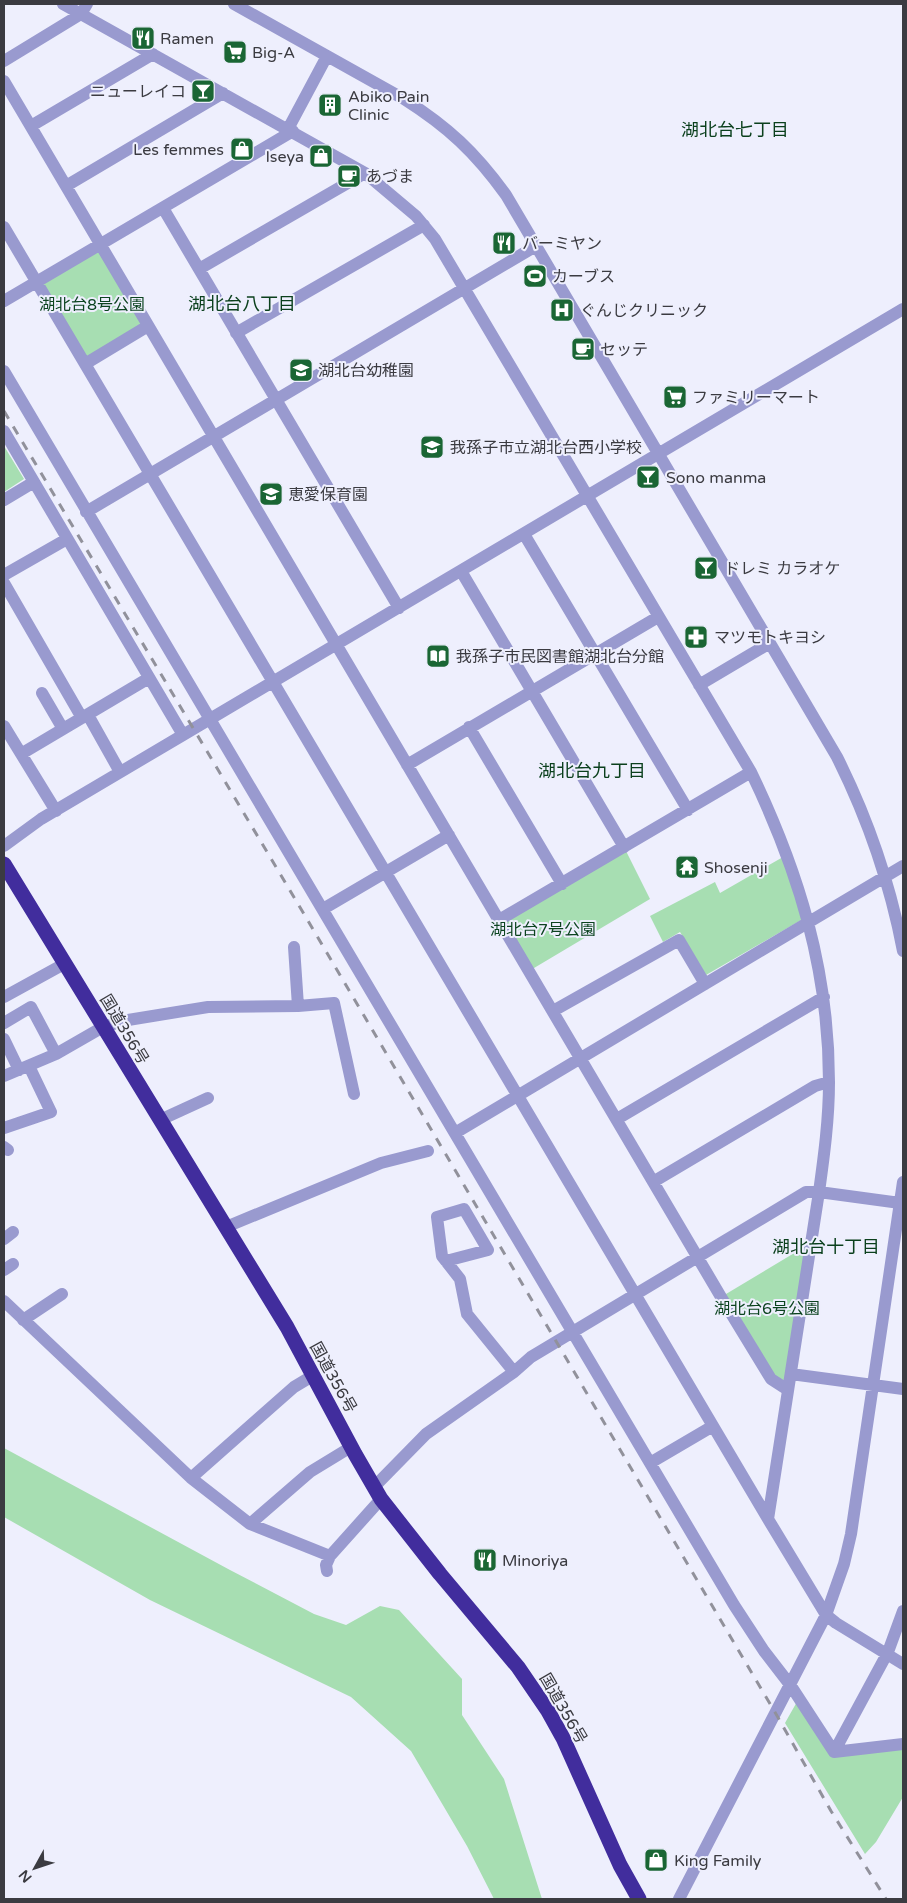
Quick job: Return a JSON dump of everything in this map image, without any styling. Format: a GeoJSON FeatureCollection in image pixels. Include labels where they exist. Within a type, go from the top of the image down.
{"type":"FeatureCollection","features":[{"type":"Feature","properties":{"kind":"highway","name":"国道356号"},"geometry":{"type":"LineString","coordinates":[[4,864],[314,1375],[377,1493],[537,1692],[563,1738],[620,1865],[640,1899]]}},
{"type":"Feature","properties":{"kind":"street"},"geometry":{"type":"LineString","coordinates":[[63,4],[84,9],[153,54],[365,174],[382,186],[424,225],[435,239],[465,288],[751,772],[764,799],[787,856],[809,922],[824,997],[829,1082],[826,1139],[819,1192],[768,1519]]}},
{"type":"Feature","properties":{"kind":"street"},"geometry":{"type":"LineString","coordinates":[[234,4],[431,116],[456,136],[476,156],[501,188],[819,726],[848,779],[872,836],[886,876],[903,951]]}},
{"type":"Feature","properties":{"kind":"street"},"geometry":{"type":"LineString","coordinates":[[4,61],[84,9]]}},
{"type":"Feature","properties":{"kind":"street"},"geometry":{"type":"LineString","coordinates":[[31,126],[153,54]]}},
{"type":"Feature","properties":{"kind":"street"},"geometry":{"type":"LineString","coordinates":[[4,301],[290,130],[327,56]]}},
{"type":"Feature","properties":{"kind":"street"},"geometry":{"type":"LineString","coordinates":[[4,81],[653,1182],[771,1379],[788,1390]]}},
{"type":"Feature","properties":{"kind":"street"},"geometry":{"type":"LineString","coordinates":[[66,186],[223,93]]}},
{"type":"Feature","properties":{"kind":"street"},"geometry":{"type":"LineString","coordinates":[[199,270],[365,174]]}},
{"type":"Feature","properties":{"kind":"street"},"geometry":{"type":"LineString","coordinates":[[162,208],[399,608]]}},
{"type":"Feature","properties":{"kind":"street"},"geometry":{"type":"LineString","coordinates":[[236,333],[424,225]]}},
{"type":"Feature","properties":{"kind":"street"},"geometry":{"type":"LineString","coordinates":[[4,227],[826,1615],[903,1664]]}},
{"type":"Feature","properties":{"kind":"street"},"geometry":{"type":"LineString","coordinates":[[86,512],[536,246]]}},
{"type":"Feature","properties":{"kind":"street"},"geometry":{"type":"LineString","coordinates":[[4,846],[56,811],[120,772],[903,309]]}},
{"type":"Feature","properties":{"kind":"street"},"geometry":{"type":"LineString","coordinates":[[85,364],[148,326]]}},
{"type":"Feature","properties":{"kind":"street"},"geometry":{"type":"LineString","coordinates":[[4,371],[734,1605],[764,1651],[791,1686],[834,1752]]}},
{"type":"Feature","properties":{"kind":"street"},"geometry":{"type":"LineString","coordinates":[[4,431],[183,735]]}},
{"type":"Feature","properties":{"kind":"street"},"geometry":{"type":"LineString","coordinates":[[4,500],[34,482]]}},
{"type":"Feature","properties":{"kind":"street"},"geometry":{"type":"LineString","coordinates":[[524,534],[688,810]]}},
{"type":"Feature","properties":{"kind":"street"},"geometry":{"type":"LineString","coordinates":[[4,575],[67,539]]}},
{"type":"Feature","properties":{"kind":"street"},"geometry":{"type":"LineString","coordinates":[[461,571],[624,847]]}},
{"type":"Feature","properties":{"kind":"street"},"geometry":{"type":"LineString","coordinates":[[4,583],[120,772]]}},
{"type":"Feature","properties":{"kind":"street"},"geometry":{"type":"LineString","coordinates":[[407,765],[658,617]]}},
{"type":"Feature","properties":{"kind":"street"},"geometry":{"type":"LineString","coordinates":[[699,685],[770,643]]}},
{"type":"Feature","properties":{"kind":"street"},"geometry":{"type":"LineString","coordinates":[[21,754],[149,678]]}},
{"type":"Feature","properties":{"kind":"street"},"geometry":{"type":"LineString","coordinates":[[42,693],[63,729]]}},
{"type":"Feature","properties":{"kind":"street"},"geometry":{"type":"LineString","coordinates":[[4,726],[56,811]]}},
{"type":"Feature","properties":{"kind":"street"},"geometry":{"type":"LineString","coordinates":[[469,727],[562,884]]}},
{"type":"Feature","properties":{"kind":"street"},"geometry":{"type":"LineString","coordinates":[[499,920],[751,772]]}},
{"type":"Feature","properties":{"kind":"street"},"geometry":{"type":"LineString","coordinates":[[323,909],[449,834]]}},
{"type":"Feature","properties":{"kind":"street"},"geometry":{"type":"LineString","coordinates":[[455,1133],[903,866]]}},
{"type":"Feature","properties":{"kind":"street"},"geometry":{"type":"LineString","coordinates":[[552,1010],[679,940],[705,984]]}},
{"type":"Feature","properties":{"kind":"street"},"geometry":{"type":"LineString","coordinates":[[294,947],[298,1006]]}},
{"type":"Feature","properties":{"kind":"street"},"geometry":{"type":"LineString","coordinates":[[4,998],[64,964]]}},
{"type":"Feature","properties":{"kind":"street"},"geometry":{"type":"LineString","coordinates":[[617,1119],[824,997]]}},
{"type":"Feature","properties":{"kind":"street"},"geometry":{"type":"LineString","coordinates":[[4,1076],[56,1054],[103,1028],[128,1020],[208,1007],[298,1006],[334,1003],[354,1094]]}},
{"type":"Feature","properties":{"kind":"street"},"geometry":{"type":"LineString","coordinates":[[4,1023],[31,1007],[56,1054]]}},
{"type":"Feature","properties":{"kind":"street"},"geometry":{"type":"LineString","coordinates":[[4,1039],[51,1112],[4,1128]]}},
{"type":"Feature","properties":{"kind":"street"},"geometry":{"type":"LineString","coordinates":[[653,1182],[816,1086],[829,1082]]}},
{"type":"Feature","properties":{"kind":"street"},"geometry":{"type":"LineString","coordinates":[[160,1120],[208,1098]]}},
{"type":"Feature","properties":{"kind":"street"},"geometry":{"type":"LineString","coordinates":[[226,1228],[381,1162],[428,1151]]}},
{"type":"Feature","properties":{"kind":"street"},"geometry":{"type":"LineString","coordinates":[[679,1899],[791,1686],[826,1615],[844,1564],[851,1534],[903,1182]]}},
{"type":"Feature","properties":{"kind":"street"},"geometry":{"type":"LineString","coordinates":[[327,1571],[326,1565],[330,1556],[377,1493],[426,1434],[514,1372],[531,1356],[806,1192],[819,1192],[900,1203]]}},
{"type":"Feature","properties":{"kind":"street"},"geometry":{"type":"LineString","coordinates":[[446,1261],[488,1250],[464,1209],[437,1217],[442,1256],[460,1279],[467,1314],[514,1372]]}},
{"type":"Feature","properties":{"kind":"street"},"geometry":{"type":"LineString","coordinates":[[23,1320],[62,1294]]}},
{"type":"Feature","properties":{"kind":"street"},"geometry":{"type":"LineString","coordinates":[[4,1301],[191,1478],[250,1524],[330,1556]]}},
{"type":"Feature","properties":{"kind":"street"},"geometry":{"type":"LineString","coordinates":[[791,1374],[903,1389]]}},
{"type":"Feature","properties":{"kind":"street"},"geometry":{"type":"LineString","coordinates":[[191,1478],[294,1387],[314,1375]]}},
{"type":"Feature","properties":{"kind":"street"},"geometry":{"type":"LineString","coordinates":[[650,1463],[713,1426]]}},
{"type":"Feature","properties":{"kind":"street"},"geometry":{"type":"LineString","coordinates":[[250,1524],[310,1472],[351,1447]]}},
{"type":"Feature","properties":{"kind":"street"},"geometry":{"type":"LineString","coordinates":[[834,1752],[886,1654],[903,1611]]}},
{"type":"Feature","properties":{"kind":"street"},"geometry":{"type":"LineString","coordinates":[[834,1752],[903,1744]]}},
{"type":"Feature","properties":{"kind":"green space","name":"湖北台8号公園"},"geometry":{"type":"Polygon","coordinates":[[[100,245],[148,326],[85,364],[36,282],[100,245]]]}},
{"type":"Feature","properties":{"kind":"green space"},"geometry":{"type":"Polygon","coordinates":[[[4,446],[24,479],[4,492],[4,446]]]}},
{"type":"Feature","properties":{"kind":"green space","name":"湖北台7号公園"},"geometry":{"type":"Polygon","coordinates":[[[624,847],[650,899],[529,971],[499,920],[624,847]]]}},
{"type":"Feature","properties":{"kind":"green space"},"geometry":{"type":"Polygon","coordinates":[[[783,857],[803,919],[706,975],[680,932],[663,942],[650,916],[715,882],[720,893],[783,857]]]}},
{"type":"Feature","properties":{"kind":"green space","name":"湖北台6号公園"},"geometry":{"type":"Polygon","coordinates":[[[811,1243],[788,1390],[771,1379],[721,1297],[811,1243]]]}},
{"type":"Feature","properties":{"kind":"green space"},"geometry":{"type":"Polygon","coordinates":[[[4,1448],[314,1614],[346,1625],[380,1606],[399,1610],[462,1679],[462,1715],[504,1779],[542,1899],[494,1899],[467,1846],[411,1751],[351,1697],[150,1600],[4,1517],[4,1448]]]}},
{"type":"Feature","properties":{"kind":"green space"},"geometry":{"type":"Polygon","coordinates":[[[798,1700],[833,1754],[903,1748],[903,1797],[876,1842],[865,1854],[785,1723],[798,1700]]]}},
{"type":"Feature","properties":{"kind":"railway"},"geometry":{"type":"LineString","coordinates":[[4,411],[307,919],[776,1714],[831,1811],[886,1899]]}},
{"type":"Feature","properties":{"kind":"place","name":"Ramen"},"geometry":{"type":"Point","coordinates":[143,38]}},
{"type":"Feature","properties":{"kind":"place","name":"Big-A"},"geometry":{"type":"Point","coordinates":[235,52]}},
{"type":"Feature","properties":{"kind":"place","name":"ニューレイコ"},"geometry":{"type":"Point","coordinates":[203,91]}},
{"type":"Feature","properties":{"kind":"place","name":"Abiko Pain Clinic"},"geometry":{"type":"Point","coordinates":[330,105]}},
{"type":"Feature","properties":{"kind":"place","name":"Les femmes"},"geometry":{"type":"Point","coordinates":[242,149]}},
{"type":"Feature","properties":{"kind":"place","name":"Iseya"},"geometry":{"type":"Point","coordinates":[321,156]}},
{"type":"Feature","properties":{"kind":"place","name":"あづま"},"geometry":{"type":"Point","coordinates":[349,176]}},
{"type":"Feature","properties":{"kind":"place","name":"バーミヤン"},"geometry":{"type":"Point","coordinates":[504,243]}},
{"type":"Feature","properties":{"kind":"place","name":"カーブス"},"geometry":{"type":"Point","coordinates":[535,276]}},
{"type":"Feature","properties":{"kind":"place","name":"ぐんじクリニック"},"geometry":{"type":"Point","coordinates":[562,310]}},
{"type":"Feature","properties":{"kind":"place","name":"セッテ"},"geometry":{"type":"Point","coordinates":[583,349]}},
{"type":"Feature","properties":{"kind":"place","name":"湖北台幼稚園"},"geometry":{"type":"Point","coordinates":[301,370]}},
{"type":"Feature","properties":{"kind":"place","name":"ファミリーマート"},"geometry":{"type":"Point","coordinates":[675,397]}},
{"type":"Feature","properties":{"kind":"place","name":"我孫子市立湖北台西小学校"},"geometry":{"type":"Point","coordinates":[432,447]}},
{"type":"Feature","properties":{"kind":"place","name":"Sono manma"},"geometry":{"type":"Point","coordinates":[648,477]}},
{"type":"Feature","properties":{"kind":"place","name":"恵愛保育園"},"geometry":{"type":"Point","coordinates":[271,494]}},
{"type":"Feature","properties":{"kind":"place","name":"ドレミ カラオケ"},"geometry":{"type":"Point","coordinates":[706,568]}},
{"type":"Feature","properties":{"kind":"place","name":"マツモトキヨシ"},"geometry":{"type":"Point","coordinates":[696,637]}},
{"type":"Feature","properties":{"kind":"place","name":"我孫子市民図書館湖北台分館"},"geometry":{"type":"Point","coordinates":[438,656]}},
{"type":"Feature","properties":{"kind":"place","name":"Shosenji"},"geometry":{"type":"Point","coordinates":[687,867]}},
{"type":"Feature","properties":{"kind":"place","name":"Minoriya"},"geometry":{"type":"Point","coordinates":[485,1560]}},
{"type":"Feature","properties":{"kind":"place","name":"King Family"},"geometry":{"type":"Point","coordinates":[656,1860]}},
{"type":"Feature","properties":{"kind":"district","name":"湖北台七丁目"},"geometry":{"type":"Point","coordinates":[735,130]}},
{"type":"Feature","properties":{"kind":"district","name":"湖北台八丁目"},"geometry":{"type":"Point","coordinates":[242,304]}},
{"type":"Feature","properties":{"kind":"district","name":"湖北台九丁目"},"geometry":{"type":"Point","coordinates":[592,771]}},
{"type":"Feature","properties":{"kind":"district","name":"湖北台十丁目"},"geometry":{"type":"Point","coordinates":[826,1247]}}]}
